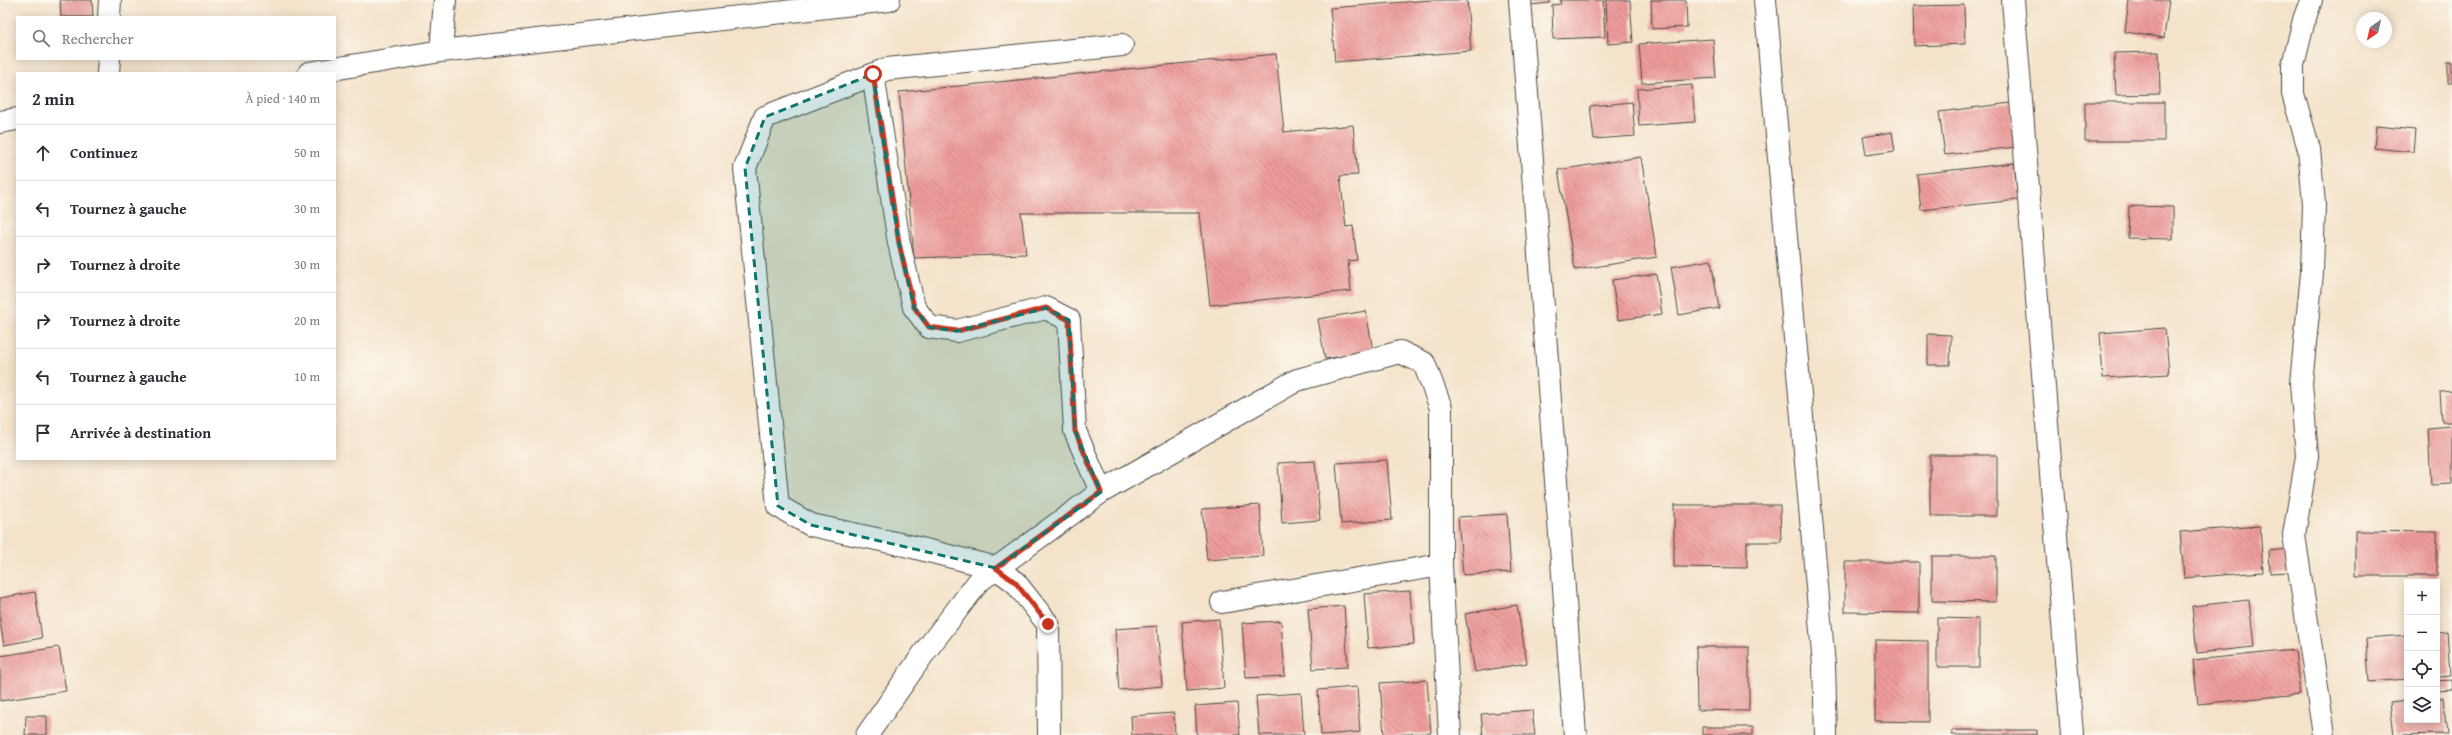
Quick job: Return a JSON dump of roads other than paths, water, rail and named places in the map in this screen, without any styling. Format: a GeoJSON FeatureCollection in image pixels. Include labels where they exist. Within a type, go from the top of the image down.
{"type":"FeatureCollection","features":[{"type":"Feature","properties":{"kind":"street"},"geometry":{"type":"LineString","coordinates":[[110,0],[110,16]]}},
{"type":"Feature","properties":{"kind":"street"},"geometry":{"type":"LineString","coordinates":[[441,51],[445,0]]}},
{"type":"Feature","properties":{"kind":"street"},"geometry":{"type":"LineString","coordinates":[[315,72],[441,51],[755,8],[888,0]]}},
{"type":"Feature","properties":{"kind":"street"},"geometry":{"type":"LineString","coordinates":[[1520,0],[1575,735]]}},
{"type":"Feature","properties":{"kind":"street"},"geometry":{"type":"LineString","coordinates":[[1764,0],[1824,664],[1826,735]]}},
{"type":"Feature","properties":{"kind":"street"},"geometry":{"type":"LineString","coordinates":[[2013,0],[2072,735]]}},
{"type":"Feature","properties":{"kind":"street"},"geometry":{"type":"LineString","coordinates":[[2312,0],[2304,20],[2293,65],[2294,94],[2309,149],[2314,204],[2312,273],[2301,383],[2307,456],[2294,535],[2324,735]]}},
{"type":"Feature","properties":{"kind":"street"},"geometry":{"type":"LineString","coordinates":[[1049,735],[1048,624],[1015,582],[996,568],[909,546],[811,525],[778,506],[745,168],[765,117],[887,69],[1122,45]]}},
{"type":"Feature","properties":{"kind":"street"},"geometry":{"type":"LineString","coordinates":[[108,72],[109,60]]}},
{"type":"Feature","properties":{"kind":"street"},"geometry":{"type":"LineString","coordinates":[[873,74],[899,243],[914,307],[929,327],[957,331],[1046,308],[1069,320],[1075,431],[1101,492]]}},
{"type":"Feature","properties":{"kind":"street"},"geometry":{"type":"LineString","coordinates":[[0,122],[16,120]]}},
{"type":"Feature","properties":{"kind":"street"},"geometry":{"type":"LineString","coordinates":[[867,735],[924,653],[979,581],[1101,492],[1297,380],[1400,352],[1424,363],[1442,408],[1441,565],[1450,735]]}},
{"type":"Feature","properties":{"kind":"street"},"geometry":{"type":"LineString","coordinates":[[1222,602],[1441,565]]}}]}
